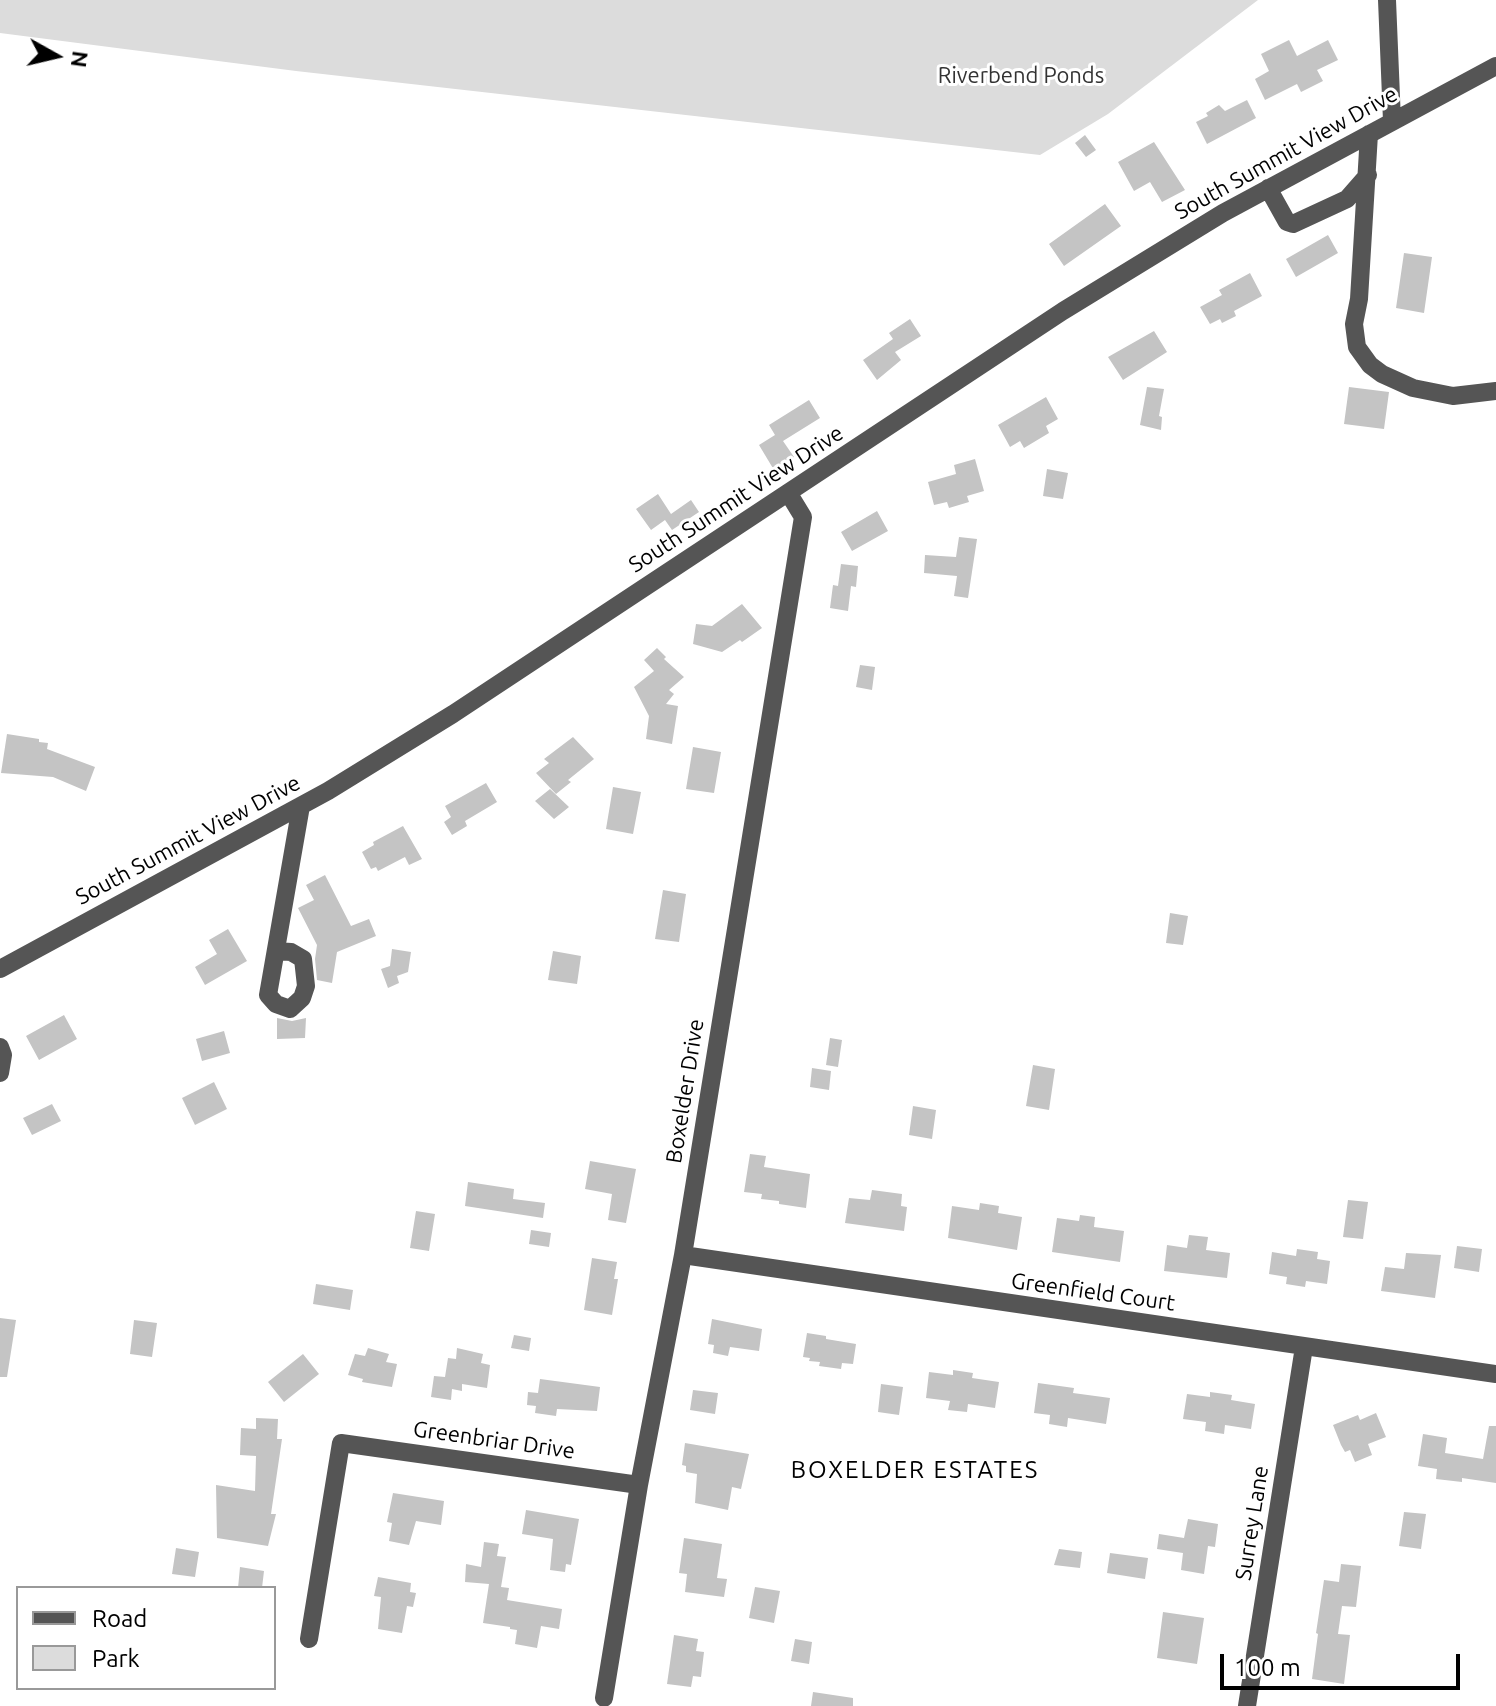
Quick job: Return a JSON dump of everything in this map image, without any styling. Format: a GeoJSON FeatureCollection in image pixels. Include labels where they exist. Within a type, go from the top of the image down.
{"type":"FeatureCollection","features":[{"type":"Feature","properties":{"kind":"street"},"geometry":{"type":"LineString","coordinates":[[1387,0],[1392,121]]}},
{"type":"Feature","properties":{"kind":"street","name":"South Summit View Drive"},"geometry":{"type":"LineString","coordinates":[[0,969],[301,806],[453,714],[1063,311],[1223,213],[1496,66]]}},
{"type":"Feature","properties":{"kind":"street"},"geometry":{"type":"LineString","coordinates":[[1369,134],[1359,299],[1354,324],[1357,347],[1370,365],[1382,374],[1413,388],[1453,396],[1496,391]]}},
{"type":"Feature","properties":{"kind":"street"},"geometry":{"type":"LineString","coordinates":[[1268,188],[1287,222],[1293,224],[1347,199],[1368,175]]}},
{"type":"Feature","properties":{"kind":"street","name":"Boxelder Drive"},"geometry":{"type":"LineString","coordinates":[[604,1698],[639,1485],[683,1255],[803,517],[789,494]]}},
{"type":"Feature","properties":{"kind":"street"},"geometry":{"type":"LineString","coordinates":[[276,951],[301,806]]}},
{"type":"Feature","properties":{"kind":"street"},"geometry":{"type":"LineString","coordinates":[[0,1047],[3,1055],[0,1073]]}},
{"type":"Feature","properties":{"kind":"street","name":"Greenfield Court"},"geometry":{"type":"LineString","coordinates":[[683,1255],[1496,1374]]}},
{"type":"Feature","properties":{"kind":"street","name":"Surrey Lane"},"geometry":{"type":"LineString","coordinates":[[1247,1706],[1304,1347]]}},
{"type":"Feature","properties":{"kind":"street","name":"Greenbriar Drive"},"geometry":{"type":"LineString","coordinates":[[309,1639],[341,1443],[639,1485]]}},
{"type":"Feature","properties":{"kind":"green space","name":"Riverbend Ponds"},"geometry":{"type":"Polygon","coordinates":[[[0,0],[1258,0],[1108,114],[1040,155],[296,71],[0,33],[0,0]]]}},
{"type":"Feature","properties":{"kind":"building"},"geometry":{"type":"Polygon","coordinates":[[[1289,40],[1297,56],[1328,40],[1338,60],[1317,70],[1323,81],[1301,92],[1297,84],[1265,100],[1255,79],[1269,71],[1261,54],[1289,40]]]}},
{"type":"Feature","properties":{"kind":"building"},"geometry":{"type":"Polygon","coordinates":[[[1247,100],[1256,118],[1207,144],[1196,122],[1219,105],[1225,111],[1247,100]]]}},
{"type":"Feature","properties":{"kind":"building"},"geometry":{"type":"Polygon","coordinates":[[[1085,135],[1096,150],[1086,157],[1075,143],[1085,135]]]}},
{"type":"Feature","properties":{"kind":"building"},"geometry":{"type":"Polygon","coordinates":[[[1154,142],[1185,190],[1162,202],[1150,182],[1134,191],[1118,162],[1154,142]]]}},
{"type":"Feature","properties":{"kind":"building"},"geometry":{"type":"Polygon","coordinates":[[[1105,204],[1121,226],[1064,266],[1049,244],[1105,204]]]}},
{"type":"Feature","properties":{"kind":"building"},"geometry":{"type":"Polygon","coordinates":[[[1328,235],[1338,253],[1296,277],[1286,259],[1328,235]]]}},
{"type":"Feature","properties":{"kind":"building"},"geometry":{"type":"Polygon","coordinates":[[[1404,253],[1432,257],[1424,313],[1396,308],[1404,253]]]}},
{"type":"Feature","properties":{"kind":"building"},"geometry":{"type":"Polygon","coordinates":[[[1250,273],[1262,296],[1234,311],[1236,316],[1222,323],[1220,319],[1210,324],[1200,307],[1222,295],[1219,290],[1250,273]]]}},
{"type":"Feature","properties":{"kind":"building"},"geometry":{"type":"Polygon","coordinates":[[[910,319],[921,336],[895,352],[901,360],[877,380],[863,360],[893,339],[889,333],[910,319]]]}},
{"type":"Feature","properties":{"kind":"building"},"geometry":{"type":"Polygon","coordinates":[[[1154,331],[1167,352],[1123,380],[1108,357],[1154,331]]]}},
{"type":"Feature","properties":{"kind":"building"},"geometry":{"type":"Polygon","coordinates":[[[1147,387],[1164,389],[1159,416],[1162,417],[1161,430],[1140,425],[1147,387]]]}},
{"type":"Feature","properties":{"kind":"building"},"geometry":{"type":"Polygon","coordinates":[[[1349,387],[1389,392],[1384,429],[1344,424],[1349,387]]]}},
{"type":"Feature","properties":{"kind":"building"},"geometry":{"type":"Polygon","coordinates":[[[1046,397],[1058,419],[1046,426],[1049,433],[1024,448],[1020,441],[1010,447],[998,425],[1046,397]]]}},
{"type":"Feature","properties":{"kind":"building"},"geometry":{"type":"Polygon","coordinates":[[[809,400],[820,418],[783,441],[794,457],[774,470],[759,445],[775,435],[769,425],[809,400]]]}},
{"type":"Feature","properties":{"kind":"building"},"geometry":{"type":"Polygon","coordinates":[[[975,459],[984,491],[967,496],[969,502],[949,508],[947,502],[934,505],[928,482],[956,474],[954,465],[975,459]]]}},
{"type":"Feature","properties":{"kind":"building"},"geometry":{"type":"Polygon","coordinates":[[[1047,469],[1068,473],[1063,499],[1043,496],[1047,469]]]}},
{"type":"Feature","properties":{"kind":"building"},"geometry":{"type":"Polygon","coordinates":[[[658,494],[671,514],[691,500],[699,512],[672,530],[665,520],[651,530],[636,509],[658,494]]]}},
{"type":"Feature","properties":{"kind":"building"},"geometry":{"type":"Polygon","coordinates":[[[877,511],[888,531],[852,551],[841,532],[877,511]]]}},
{"type":"Feature","properties":{"kind":"building"},"geometry":{"type":"Polygon","coordinates":[[[959,537],[977,539],[968,598],[954,596],[957,576],[924,573],[925,555],[956,557],[959,537]]]}},
{"type":"Feature","properties":{"kind":"building"},"geometry":{"type":"Polygon","coordinates":[[[841,564],[858,566],[856,587],[851,586],[848,611],[830,608],[833,585],[838,586],[841,564]]]}},
{"type":"Feature","properties":{"kind":"building"},"geometry":{"type":"Polygon","coordinates":[[[742,604],[762,628],[722,652],[693,644],[696,624],[712,626],[742,604]]]}},
{"type":"Feature","properties":{"kind":"building"},"geometry":{"type":"Polygon","coordinates":[[[657,648],[684,677],[669,690],[674,694],[666,704],[678,706],[672,744],[646,739],[649,716],[634,687],[654,671],[644,660],[657,648]]]}},
{"type":"Feature","properties":{"kind":"building"},"geometry":{"type":"Polygon","coordinates":[[[860,665],[875,667],[872,690],[856,687],[860,665]]]}},
{"type":"Feature","properties":{"kind":"building"},"geometry":{"type":"Polygon","coordinates":[[[7,734],[39,739],[39,742],[48,743],[47,749],[95,767],[86,791],[53,777],[1,773],[7,734]]]}},
{"type":"Feature","properties":{"kind":"building"},"geometry":{"type":"Polygon","coordinates":[[[573,737],[594,759],[556,794],[536,773],[549,763],[544,759],[573,737]]]}},
{"type":"Feature","properties":{"kind":"building"},"geometry":{"type":"Polygon","coordinates":[[[693,747],[721,752],[714,793],[686,789],[693,747]]]}},
{"type":"Feature","properties":{"kind":"building"},"geometry":{"type":"Polygon","coordinates":[[[486,783],[497,802],[465,821],[467,826],[452,835],[444,822],[451,817],[445,806],[486,783]]]}},
{"type":"Feature","properties":{"kind":"building"},"geometry":{"type":"Polygon","coordinates":[[[613,787],[641,792],[633,834],[606,829],[613,787]]]}},
{"type":"Feature","properties":{"kind":"building"},"geometry":{"type":"Polygon","coordinates":[[[550,789],[569,807],[554,819],[535,801],[550,789]]]}},
{"type":"Feature","properties":{"kind":"building"},"geometry":{"type":"Polygon","coordinates":[[[403,826],[422,859],[409,865],[405,857],[378,871],[376,867],[371,869],[362,852],[374,845],[373,842],[403,826]]]}},
{"type":"Feature","properties":{"kind":"building"},"geometry":{"type":"Polygon","coordinates":[[[325,875],[351,926],[369,919],[376,936],[337,952],[332,983],[317,980],[317,945],[298,908],[314,900],[306,885],[325,875]]]}},
{"type":"Feature","properties":{"kind":"building"},"geometry":{"type":"Polygon","coordinates":[[[663,890],[686,894],[679,942],[655,939],[663,890]]]}},
{"type":"Feature","properties":{"kind":"building"},"geometry":{"type":"Polygon","coordinates":[[[1170,913],[1188,916],[1183,945],[1166,943],[1170,913]]]}},
{"type":"Feature","properties":{"kind":"building"},"geometry":{"type":"Polygon","coordinates":[[[228,929],[247,961],[205,985],[195,967],[217,954],[209,940],[228,929]]]}},
{"type":"Feature","properties":{"kind":"building"},"geometry":{"type":"Polygon","coordinates":[[[392,949],[411,952],[408,972],[397,976],[399,983],[388,988],[381,969],[390,966],[392,949]]]}},
{"type":"Feature","properties":{"kind":"building"},"geometry":{"type":"Polygon","coordinates":[[[553,951],[581,956],[577,984],[548,980],[553,951]]]}},
{"type":"Feature","properties":{"kind":"building"},"geometry":{"type":"Polygon","coordinates":[[[64,1015],[77,1039],[39,1060],[26,1036],[64,1015]]]}},
{"type":"Feature","properties":{"kind":"building"},"geometry":{"type":"Polygon","coordinates":[[[277,1018],[292,1021],[306,1018],[305,1038],[277,1039],[277,1018]]]}},
{"type":"Feature","properties":{"kind":"building"},"geometry":{"type":"Polygon","coordinates":[[[224,1031],[230,1053],[202,1061],[196,1039],[224,1031]]]}},
{"type":"Feature","properties":{"kind":"building"},"geometry":{"type":"Polygon","coordinates":[[[830,1038],[842,1040],[838,1067],[826,1065],[830,1038]]]}},
{"type":"Feature","properties":{"kind":"building"},"geometry":{"type":"Polygon","coordinates":[[[1033,1065],[1055,1069],[1049,1110],[1026,1106],[1033,1065]]]}},
{"type":"Feature","properties":{"kind":"building"},"geometry":{"type":"Polygon","coordinates":[[[812,1068],[831,1071],[829,1090],[810,1087],[812,1068]]]}},
{"type":"Feature","properties":{"kind":"building"},"geometry":{"type":"Polygon","coordinates":[[[214,1082],[227,1109],[195,1125],[182,1098],[214,1082]]]}},
{"type":"Feature","properties":{"kind":"building"},"geometry":{"type":"Polygon","coordinates":[[[52,1104],[61,1121],[32,1135],[23,1118],[52,1104]]]}},
{"type":"Feature","properties":{"kind":"building"},"geometry":{"type":"Polygon","coordinates":[[[913,1106],[936,1110],[932,1139],[909,1135],[913,1106]]]}},
{"type":"Feature","properties":{"kind":"building"},"geometry":{"type":"Polygon","coordinates":[[[750,1154],[766,1156],[764,1167],[810,1174],[806,1208],[779,1204],[779,1201],[761,1199],[762,1194],[744,1192],[750,1154]]]}},
{"type":"Feature","properties":{"kind":"building"},"geometry":{"type":"Polygon","coordinates":[[[590,1161],[636,1169],[626,1223],[608,1220],[612,1194],[585,1189],[590,1161]]]}},
{"type":"Feature","properties":{"kind":"building"},"geometry":{"type":"Polygon","coordinates":[[[468,1182],[514,1189],[513,1199],[545,1203],[543,1218],[465,1206],[468,1182]]]}},
{"type":"Feature","properties":{"kind":"building"},"geometry":{"type":"Polygon","coordinates":[[[872,1190],[902,1194],[901,1206],[907,1207],[904,1231],[845,1223],[849,1198],[870,1200],[872,1190]]]}},
{"type":"Feature","properties":{"kind":"building"},"geometry":{"type":"Polygon","coordinates":[[[1348,1200],[1368,1202],[1363,1239],[1343,1237],[1348,1200]]]}},
{"type":"Feature","properties":{"kind":"building"},"geometry":{"type":"Polygon","coordinates":[[[980,1203],[999,1206],[998,1213],[1022,1217],[1017,1250],[948,1238],[952,1206],[979,1210],[980,1203]]]}},
{"type":"Feature","properties":{"kind":"building"},"geometry":{"type":"Polygon","coordinates":[[[416,1211],[435,1214],[429,1251],[410,1248],[416,1211]]]}},
{"type":"Feature","properties":{"kind":"building"},"geometry":{"type":"Polygon","coordinates":[[[1080,1215],[1095,1217],[1094,1227],[1124,1231],[1120,1262],[1052,1252],[1057,1218],[1079,1221],[1080,1215]]]}},
{"type":"Feature","properties":{"kind":"building"},"geometry":{"type":"Polygon","coordinates":[[[531,1230],[551,1233],[549,1247],[529,1244],[531,1230]]]}},
{"type":"Feature","properties":{"kind":"building"},"geometry":{"type":"Polygon","coordinates":[[[1189,1235],[1208,1237],[1206,1250],[1230,1253],[1227,1278],[1164,1271],[1167,1245],[1187,1248],[1189,1235]]]}},
{"type":"Feature","properties":{"kind":"building"},"geometry":{"type":"Polygon","coordinates":[[[1457,1246],[1482,1249],[1479,1272],[1454,1268],[1457,1246]]]}},
{"type":"Feature","properties":{"kind":"building"},"geometry":{"type":"Polygon","coordinates":[[[1297,1249],[1318,1252],[1317,1259],[1330,1261],[1327,1284],[1306,1281],[1305,1287],[1286,1284],[1287,1277],[1269,1274],[1272,1252],[1296,1256],[1297,1249]]]}},
{"type":"Feature","properties":{"kind":"building"},"geometry":{"type":"Polygon","coordinates":[[[1406,1253],[1441,1255],[1435,1298],[1381,1291],[1385,1267],[1404,1269],[1406,1253]]]}},
{"type":"Feature","properties":{"kind":"building"},"geometry":{"type":"Polygon","coordinates":[[[592,1258],[617,1262],[614,1279],[618,1279],[612,1315],[584,1310],[592,1258]]]}},
{"type":"Feature","properties":{"kind":"building"},"geometry":{"type":"Polygon","coordinates":[[[316,1284],[353,1290],[350,1310],[313,1304],[316,1284]]]}},
{"type":"Feature","properties":{"kind":"building"},"geometry":{"type":"Polygon","coordinates":[[[0,1318],[16,1320],[7,1377],[0,1377],[0,1318]]]}},
{"type":"Feature","properties":{"kind":"building"},"geometry":{"type":"Polygon","coordinates":[[[712,1319],[762,1329],[759,1351],[730,1347],[728,1356],[713,1353],[714,1345],[708,1344],[712,1319]]]}},
{"type":"Feature","properties":{"kind":"building"},"geometry":{"type":"Polygon","coordinates":[[[134,1320],[157,1323],[152,1357],[130,1354],[134,1320]]]}},
{"type":"Feature","properties":{"kind":"building"},"geometry":{"type":"Polygon","coordinates":[[[807,1333],[856,1344],[853,1364],[842,1363],[841,1369],[819,1366],[820,1362],[803,1357],[807,1333]]]}},
{"type":"Feature","properties":{"kind":"building"},"geometry":{"type":"Polygon","coordinates":[[[514,1335],[531,1338],[529,1351],[511,1348],[514,1335]]]}},
{"type":"Feature","properties":{"kind":"building"},"geometry":{"type":"Polygon","coordinates":[[[368,1348],[389,1354],[386,1362],[397,1364],[392,1387],[362,1382],[363,1379],[348,1375],[355,1354],[365,1356],[368,1348]]]}},
{"type":"Feature","properties":{"kind":"building"},"geometry":{"type":"Polygon","coordinates":[[[457,1348],[483,1354],[481,1363],[490,1365],[487,1388],[462,1384],[462,1391],[452,1389],[451,1400],[431,1397],[434,1376],[445,1377],[448,1358],[456,1359],[457,1348]]]}},
{"type":"Feature","properties":{"kind":"building"},"geometry":{"type":"Polygon","coordinates":[[[303,1354],[319,1374],[284,1402],[268,1382],[303,1354]]]}},
{"type":"Feature","properties":{"kind":"building"},"geometry":{"type":"Polygon","coordinates":[[[953,1370],[973,1373],[972,1378],[999,1382],[995,1408],[968,1404],[967,1412],[948,1410],[950,1401],[926,1398],[929,1372],[953,1375],[953,1370]]]}},
{"type":"Feature","properties":{"kind":"building"},"geometry":{"type":"Polygon","coordinates":[[[540,1379],[600,1387],[597,1411],[557,1409],[556,1416],[535,1413],[536,1406],[527,1405],[528,1392],[538,1393],[540,1379]]]}},
{"type":"Feature","properties":{"kind":"building"},"geometry":{"type":"Polygon","coordinates":[[[1038,1383],[1074,1388],[1073,1393],[1110,1398],[1106,1424],[1068,1418],[1067,1427],[1049,1424],[1050,1415],[1034,1413],[1038,1383]]]}},
{"type":"Feature","properties":{"kind":"building"},"geometry":{"type":"Polygon","coordinates":[[[881,1384],[903,1387],[899,1415],[878,1412],[881,1384]]]}},
{"type":"Feature","properties":{"kind":"building"},"geometry":{"type":"Polygon","coordinates":[[[693,1390],[718,1393],[715,1414],[690,1410],[693,1390]]]}},
{"type":"Feature","properties":{"kind":"building"},"geometry":{"type":"Polygon","coordinates":[[[1210,1392],[1232,1395],[1231,1400],[1255,1404],[1251,1429],[1225,1425],[1224,1434],[1205,1431],[1206,1422],[1183,1419],[1187,1394],[1210,1397],[1210,1392]]]}},
{"type":"Feature","properties":{"kind":"building"},"geometry":{"type":"Polygon","coordinates":[[[1376,1413],[1386,1437],[1368,1444],[1372,1455],[1355,1462],[1350,1450],[1345,1452],[1333,1425],[1358,1415],[1360,1420],[1376,1413]]]}},
{"type":"Feature","properties":{"kind":"building"},"geometry":{"type":"Polygon","coordinates":[[[256,1418],[278,1419],[277,1439],[282,1439],[271,1514],[276,1514],[268,1546],[217,1538],[216,1485],[255,1491],[256,1456],[240,1455],[241,1428],[256,1429],[256,1418]]]}},
{"type":"Feature","properties":{"kind":"building"},"geometry":{"type":"Polygon","coordinates":[[[1489,1426],[1496,1426],[1496,1483],[1462,1478],[1462,1482],[1436,1479],[1437,1469],[1418,1466],[1423,1434],[1447,1438],[1445,1453],[1483,1459],[1489,1426]]]}},
{"type":"Feature","properties":{"kind":"building"},"geometry":{"type":"Polygon","coordinates":[[[685,1443],[749,1454],[741,1489],[732,1487],[728,1510],[695,1503],[697,1474],[686,1472],[686,1466],[682,1465],[685,1443]]]}},
{"type":"Feature","properties":{"kind":"building"},"geometry":{"type":"Polygon","coordinates":[[[393,1493],[444,1501],[441,1525],[416,1521],[409,1545],[389,1541],[392,1523],[387,1522],[393,1493]]]}},
{"type":"Feature","properties":{"kind":"building"},"geometry":{"type":"Polygon","coordinates":[[[526,1510],[579,1519],[571,1565],[566,1564],[565,1572],[550,1570],[553,1539],[522,1534],[526,1510]]]}},
{"type":"Feature","properties":{"kind":"building"},"geometry":{"type":"Polygon","coordinates":[[[1404,1512],[1426,1514],[1421,1549],[1399,1546],[1404,1512]]]}},
{"type":"Feature","properties":{"kind":"building"},"geometry":{"type":"Polygon","coordinates":[[[1188,1519],[1218,1524],[1215,1547],[1208,1546],[1204,1574],[1181,1570],[1183,1553],[1157,1549],[1159,1534],[1184,1538],[1188,1519]]]}},
{"type":"Feature","properties":{"kind":"building"},"geometry":{"type":"Polygon","coordinates":[[[684,1538],[722,1544],[717,1578],[727,1579],[724,1597],[685,1592],[687,1574],[679,1573],[684,1538]]]}},
{"type":"Feature","properties":{"kind":"building"},"geometry":{"type":"Polygon","coordinates":[[[484,1542],[499,1544],[497,1556],[506,1557],[501,1587],[509,1588],[507,1600],[562,1609],[559,1629],[541,1626],[537,1648],[515,1644],[517,1630],[483,1623],[489,1584],[465,1582],[466,1564],[481,1567],[484,1542]]]}},
{"type":"Feature","properties":{"kind":"building"},"geometry":{"type":"Polygon","coordinates":[[[176,1548],[199,1552],[195,1577],[172,1574],[176,1548]]]}},
{"type":"Feature","properties":{"kind":"building"},"geometry":{"type":"Polygon","coordinates":[[[1059,1549],[1082,1552],[1080,1568],[1054,1565],[1059,1549]]]}},
{"type":"Feature","properties":{"kind":"building"},"geometry":{"type":"Polygon","coordinates":[[[1110,1553],[1148,1558],[1145,1579],[1107,1573],[1110,1553]]]}},
{"type":"Feature","properties":{"kind":"building"},"geometry":{"type":"Polygon","coordinates":[[[1341,1564],[1361,1566],[1356,1607],[1342,1606],[1338,1634],[1350,1635],[1344,1684],[1312,1679],[1324,1580],[1339,1582],[1341,1564]]]}},
{"type":"Feature","properties":{"kind":"building"},"geometry":{"type":"Polygon","coordinates":[[[240,1567],[264,1571],[262,1586],[238,1586],[240,1567]]]}},
{"type":"Feature","properties":{"kind":"building"},"geometry":{"type":"Polygon","coordinates":[[[378,1577],[411,1583],[410,1592],[416,1593],[413,1607],[407,1606],[402,1633],[378,1629],[381,1597],[374,1596],[378,1577]]]}},
{"type":"Feature","properties":{"kind":"building"},"geometry":{"type":"Polygon","coordinates":[[[755,1587],[780,1591],[774,1623],[749,1618],[755,1587]]]}},
{"type":"Feature","properties":{"kind":"building"},"geometry":{"type":"Polygon","coordinates":[[[1163,1612],[1204,1618],[1197,1664],[1157,1658],[1163,1612]]]}},
{"type":"Feature","properties":{"kind":"building"},"geometry":{"type":"Polygon","coordinates":[[[674,1635],[698,1639],[696,1651],[704,1652],[701,1677],[693,1676],[691,1687],[667,1684],[674,1635]]]}},
{"type":"Feature","properties":{"kind":"building"},"geometry":{"type":"Polygon","coordinates":[[[795,1639],[812,1642],[809,1664],[791,1661],[795,1639]]]}},
{"type":"Feature","properties":{"kind":"building"},"geometry":{"type":"Polygon","coordinates":[[[813,1692],[853,1698],[853,1706],[811,1706],[813,1692]]]}},
{"type":"Feature","properties":{"kind":"district","name":"BOXELDER ESTATES"},"geometry":{"type":"Point","coordinates":[915,1470]}}]}
